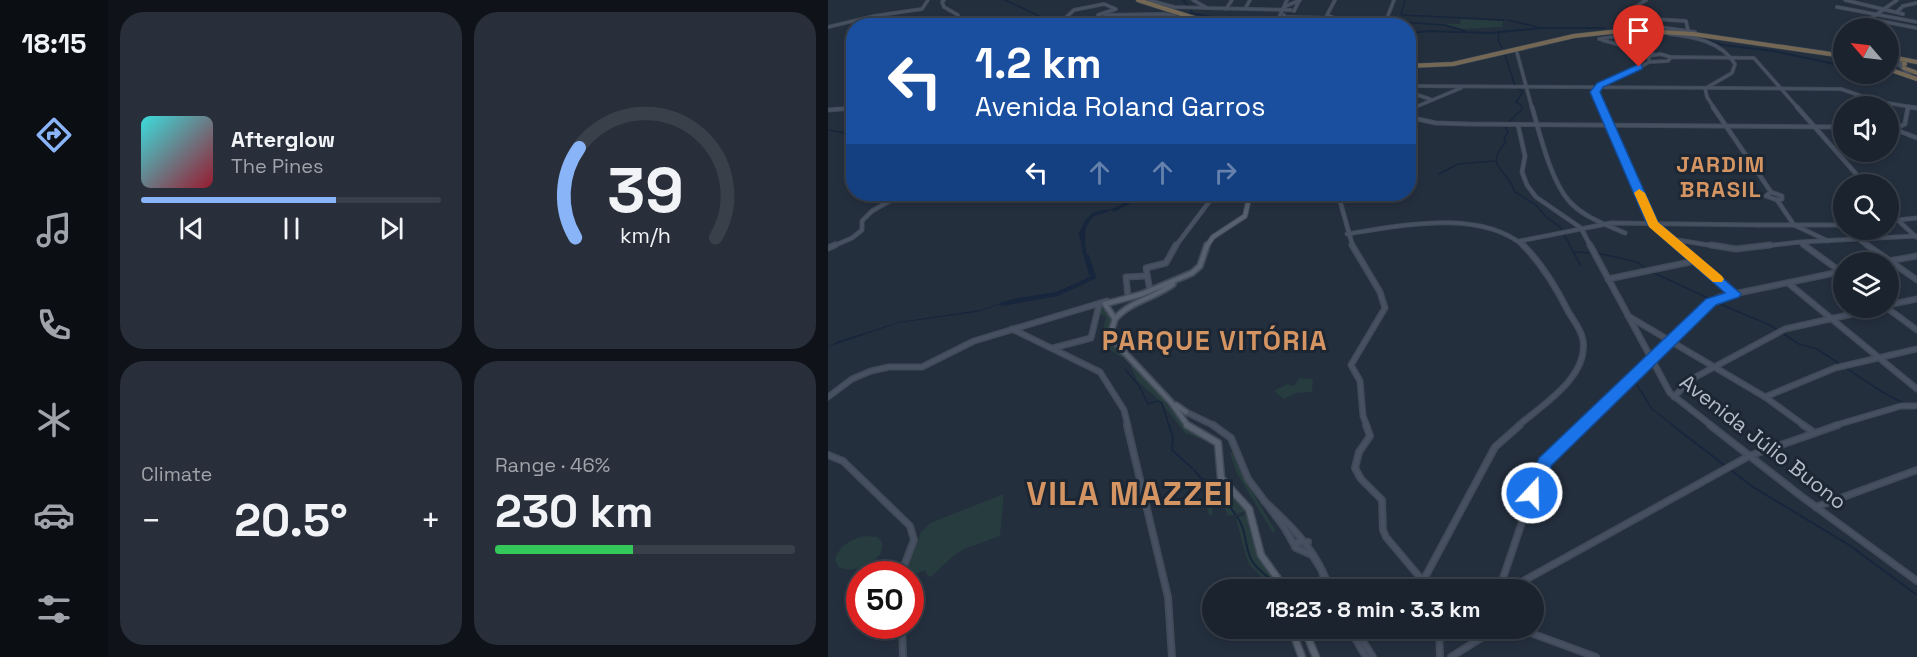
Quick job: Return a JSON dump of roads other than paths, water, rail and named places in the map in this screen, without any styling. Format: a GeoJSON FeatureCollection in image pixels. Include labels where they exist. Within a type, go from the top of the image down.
{"type":"FeatureCollection","features":[{"type":"Feature","properties":{"kind":"highway"},"geometry":{"type":"LineString","coordinates":[[1138,0],[1192,18]]}},
{"type":"Feature","properties":{"kind":"highway"},"geometry":{"type":"LineString","coordinates":[[1143,0],[1198,18]]}},
{"type":"Feature","properties":{"kind":"highway"},"geometry":{"type":"LineString","coordinates":[[1416,64],[1444,62],[1562,35],[1637,27],[1695,31],[1833,52]]}},
{"type":"Feature","properties":{"kind":"highway"},"geometry":{"type":"LineString","coordinates":[[1416,65],[1446,63],[1573,34],[1632,28],[1697,33],[1833,53]]}},
{"type":"Feature","properties":{"kind":"highway"},"geometry":{"type":"LineString","coordinates":[[1416,65],[1448,64],[1572,35],[1620,29],[1691,33],[1833,53]]}},
{"type":"Feature","properties":{"kind":"highway"},"geometry":{"type":"LineString","coordinates":[[1416,66],[1453,64],[1571,36],[1602,32],[1658,31],[1833,53]]}},
{"type":"Feature","properties":{"kind":"highway"},"geometry":{"type":"LineString","coordinates":[[1602,32],[1619,34]]}},
{"type":"Feature","properties":{"kind":"highway"},"geometry":{"type":"LineString","coordinates":[[1814,52],[1825,52]]}},
{"type":"Feature","properties":{"kind":"highway"},"geometry":{"type":"LineString","coordinates":[[1899,58],[1917,64]]}},
{"type":"Feature","properties":{"kind":"highway"},"geometry":{"type":"LineString","coordinates":[[1899,61],[1917,64]]}},
{"type":"Feature","properties":{"kind":"highway"},"geometry":{"type":"LineString","coordinates":[[1899,62],[1917,64]]}},
{"type":"Feature","properties":{"kind":"highway"},"geometry":{"type":"LineString","coordinates":[[1899,68],[1917,73]]}},
{"type":"Feature","properties":{"kind":"highway"},"geometry":{"type":"LineString","coordinates":[[1899,71],[1905,70],[1917,78]]}},
{"type":"Feature","properties":{"kind":"main road"},"geometry":{"type":"LineString","coordinates":[[1115,316],[1106,304],[1111,301],[1150,291],[1195,271],[1202,262],[1213,237],[1245,216],[1248,201]]}},
{"type":"Feature","properties":{"kind":"main road"},"geometry":{"type":"LineString","coordinates":[[1176,281],[1156,295],[1132,304],[1115,316],[1111,332],[1112,339],[1172,402],[1190,429],[1212,442],[1220,450],[1221,478],[1249,509],[1261,555],[1277,579]]}},
{"type":"Feature","properties":{"kind":"main road"},"geometry":{"type":"LineString","coordinates":[[1156,295],[1158,288]]}},
{"type":"Feature","properties":{"kind":"main road"},"geometry":{"type":"LineString","coordinates":[[1172,402],[1189,414]]}},
{"type":"Feature","properties":{"kind":"main road"},"geometry":{"type":"LineString","coordinates":[[1295,639],[1302,657]]}},
{"type":"Feature","properties":{"kind":"main road"},"geometry":{"type":"LineString","coordinates":[[1309,639],[1316,657]]}},
{"type":"Feature","properties":{"kind":"street"},"geometry":{"type":"LineString","coordinates":[[866,18],[922,9],[928,0]]}},
{"type":"Feature","properties":{"kind":"street"},"geometry":{"type":"LineString","coordinates":[[944,0],[942,2],[944,7],[958,15],[957,18]]}},
{"type":"Feature","properties":{"kind":"street"},"geometry":{"type":"LineString","coordinates":[[1193,0],[1208,8]]}},
{"type":"Feature","properties":{"kind":"street"},"geometry":{"type":"LineString","coordinates":[[1226,9],[1232,0]]}},
{"type":"Feature","properties":{"kind":"street"},"geometry":{"type":"LineString","coordinates":[[1245,9],[1250,0]]}},
{"type":"Feature","properties":{"kind":"street"},"geometry":{"type":"LineString","coordinates":[[1278,18],[1287,0]]}},
{"type":"Feature","properties":{"kind":"street"},"geometry":{"type":"LineString","coordinates":[[1283,9],[1293,2],[1304,0]]}},
{"type":"Feature","properties":{"kind":"street"},"geometry":{"type":"LineString","coordinates":[[1331,18],[1326,15],[1335,0]]}},
{"type":"Feature","properties":{"kind":"street"},"geometry":{"type":"LineString","coordinates":[[1387,18],[1394,0]]}},
{"type":"Feature","properties":{"kind":"street"},"geometry":{"type":"LineString","coordinates":[[1646,0],[1626,13],[1638,18],[1686,21],[1688,30]]}},
{"type":"Feature","properties":{"kind":"street"},"geometry":{"type":"LineString","coordinates":[[1846,0],[1858,5],[1903,14],[1897,18],[1837,7],[1846,0]]}},
{"type":"Feature","properties":{"kind":"street"},"geometry":{"type":"LineString","coordinates":[[1870,18],[1897,0]]}},
{"type":"Feature","properties":{"kind":"street"},"geometry":{"type":"LineString","coordinates":[[1150,1],[1188,8],[1293,10]]}},
{"type":"Feature","properties":{"kind":"street"},"geometry":{"type":"LineString","coordinates":[[1283,17],[1293,10],[1299,1]]}},
{"type":"Feature","properties":{"kind":"street"},"geometry":{"type":"LineString","coordinates":[[1897,12],[1903,6],[1917,3]]}},
{"type":"Feature","properties":{"kind":"street"},"geometry":{"type":"LineString","coordinates":[[1068,18],[1068,14],[1074,11],[1104,4],[1116,9],[1098,15],[1177,14]]}},
{"type":"Feature","properties":{"kind":"street"},"geometry":{"type":"LineString","coordinates":[[1172,18],[1188,8]]}},
{"type":"Feature","properties":{"kind":"street"},"geometry":{"type":"LineString","coordinates":[[1283,17],[1331,18]]}},
{"type":"Feature","properties":{"kind":"street"},"geometry":{"type":"LineString","coordinates":[[1638,18],[1638,25],[1695,31]]}},
{"type":"Feature","properties":{"kind":"street"},"geometry":{"type":"LineString","coordinates":[[1899,18],[1917,22]]}},
{"type":"Feature","properties":{"kind":"street"},"geometry":{"type":"LineString","coordinates":[[828,27],[846,23]]}},
{"type":"Feature","properties":{"kind":"street"},"geometry":{"type":"LineString","coordinates":[[1899,25],[1917,28]]}},
{"type":"Feature","properties":{"kind":"street"},"geometry":{"type":"LineString","coordinates":[[1705,88],[1732,73],[1735,64],[1732,58],[1721,49],[1697,39],[1672,34],[1644,32],[1619,34],[1599,39],[1642,52],[1671,57],[1732,58],[1754,58],[1856,174]]}},
{"type":"Feature","properties":{"kind":"street"},"geometry":{"type":"LineString","coordinates":[[1516,49],[1548,156],[1566,198],[1576,207],[1625,233]]}},
{"type":"Feature","properties":{"kind":"street"},"geometry":{"type":"LineString","coordinates":[[1642,52],[1649,59],[1658,61],[1668,61],[1671,57]]}},
{"type":"Feature","properties":{"kind":"street"},"geometry":{"type":"LineString","coordinates":[[1598,87],[1642,66],[1653,54]]}},
{"type":"Feature","properties":{"kind":"street"},"geometry":{"type":"LineString","coordinates":[[1899,66],[1917,78]]}},
{"type":"Feature","properties":{"kind":"street"},"geometry":{"type":"LineString","coordinates":[[1772,88],[1778,85]]}},
{"type":"Feature","properties":{"kind":"street"},"geometry":{"type":"LineString","coordinates":[[1416,87],[1841,89],[1861,96]]}},
{"type":"Feature","properties":{"kind":"street"},"geometry":{"type":"LineString","coordinates":[[1416,106],[1464,87]]}},
{"type":"Feature","properties":{"kind":"street"},"geometry":{"type":"LineString","coordinates":[[1598,87],[1609,125],[1653,224],[1734,294]]}},
{"type":"Feature","properties":{"kind":"street"},"geometry":{"type":"LineString","coordinates":[[1705,88],[1707,97],[1772,192],[1782,196],[1782,199],[1777,200]]}},
{"type":"Feature","properties":{"kind":"street"},"geometry":{"type":"LineString","coordinates":[[1772,88],[1784,92]]}},
{"type":"Feature","properties":{"kind":"street"},"geometry":{"type":"LineString","coordinates":[[1416,95],[1430,99]]}},
{"type":"Feature","properties":{"kind":"street"},"geometry":{"type":"LineString","coordinates":[[1899,105],[1917,108]]}},
{"type":"Feature","properties":{"kind":"street"},"geometry":{"type":"LineString","coordinates":[[1899,128],[1907,122],[1908,107]]}},
{"type":"Feature","properties":{"kind":"street"},"geometry":{"type":"LineString","coordinates":[[828,110],[846,109]]}},
{"type":"Feature","properties":{"kind":"street"},"geometry":{"type":"LineString","coordinates":[[1416,119],[1436,123],[1505,125],[1833,127]]}},
{"type":"Feature","properties":{"kind":"street","name":"Avenida Júlio Buono"},"geometry":{"type":"LineString","coordinates":[[1518,125],[1525,156],[1522,172],[1527,185],[1535,195],[1582,229],[1651,360],[1674,397],[1816,507],[1917,581]]}},
{"type":"Feature","properties":{"kind":"street"},"geometry":{"type":"LineString","coordinates":[[1720,126],[1734,126]]}},
{"type":"Feature","properties":{"kind":"street"},"geometry":{"type":"LineString","coordinates":[[1899,131],[1917,138]]}},
{"type":"Feature","properties":{"kind":"street"},"geometry":{"type":"LineString","coordinates":[[1772,192],[1766,196],[1777,200],[1794,225],[1829,241]]}},
{"type":"Feature","properties":{"kind":"street"},"geometry":{"type":"LineString","coordinates":[[828,248],[852,238],[865,229],[861,224],[869,214],[890,201]]}},
{"type":"Feature","properties":{"kind":"street"},"geometry":{"type":"LineString","coordinates":[[1150,291],[1146,268],[1166,262],[1181,237],[1199,218],[1210,201]]}},
{"type":"Feature","properties":{"kind":"street"},"geometry":{"type":"LineString","coordinates":[[1340,201],[1347,234],[1381,295],[1385,308],[1351,365],[1360,381],[1363,416],[1370,436],[1357,455],[1357,471],[1361,481],[1382,500],[1383,530],[1386,537],[1421,579]]}},
{"type":"Feature","properties":{"kind":"street"},"geometry":{"type":"LineString","coordinates":[[1899,220],[1917,218]]}},
{"type":"Feature","properties":{"kind":"street"},"geometry":{"type":"LineString","coordinates":[[1899,222],[1916,237]]}},
{"type":"Feature","properties":{"kind":"street"},"geometry":{"type":"LineString","coordinates":[[1347,234],[1420,224],[1452,223],[1485,228],[1520,242],[1548,277],[1583,340],[1579,366],[1569,381],[1495,447],[1424,579]]}},
{"type":"Feature","properties":{"kind":"street"},"geometry":{"type":"LineString","coordinates":[[1520,242],[1607,223],[1833,225]]}},
{"type":"Feature","properties":{"kind":"street"},"geometry":{"type":"LineString","coordinates":[[1670,239],[1736,249],[1800,242],[1916,237]]}},
{"type":"Feature","properties":{"kind":"street"},"geometry":{"type":"LineString","coordinates":[[1861,241],[1877,252]]}},
{"type":"Feature","properties":{"kind":"street"},"geometry":{"type":"LineString","coordinates":[[1800,242],[1833,266]]}},
{"type":"Feature","properties":{"kind":"street"},"geometry":{"type":"LineString","coordinates":[[1899,259],[1917,256]]}},
{"type":"Feature","properties":{"kind":"street"},"geometry":{"type":"LineString","coordinates":[[1608,279],[1696,261]]}},
{"type":"Feature","properties":{"kind":"street"},"geometry":{"type":"LineString","coordinates":[[1899,267],[1917,280]]}},
{"type":"Feature","properties":{"kind":"street"},"geometry":{"type":"LineString","coordinates":[[1503,579],[1541,466],[1713,300],[1833,274]]}},
{"type":"Feature","properties":{"kind":"street"},"geometry":{"type":"LineString","coordinates":[[1128,297],[1126,277],[1147,276]]}},
{"type":"Feature","properties":{"kind":"street"},"geometry":{"type":"LineString","coordinates":[[1788,283],[1917,389]]}},
{"type":"Feature","properties":{"kind":"street"},"geometry":{"type":"LineString","coordinates":[[1899,303],[1917,299]]}},
{"type":"Feature","properties":{"kind":"street"},"geometry":{"type":"LineString","coordinates":[[828,397],[852,379],[870,370],[916,366],[938,361],[974,341],[1090,305],[1111,301]]}},
{"type":"Feature","properties":{"kind":"street"},"geometry":{"type":"LineString","coordinates":[[1090,305],[1107,307]]}},
{"type":"Feature","properties":{"kind":"street"},"geometry":{"type":"LineString","coordinates":[[1052,348],[1090,338],[1099,305]]}},
{"type":"Feature","properties":{"kind":"street"},"geometry":{"type":"LineString","coordinates":[[1899,315],[1917,330]]}},
{"type":"Feature","properties":{"kind":"street"},"geometry":{"type":"LineString","coordinates":[[1628,316],[1765,397],[1813,432]]}},
{"type":"Feature","properties":{"kind":"street"},"geometry":{"type":"LineString","coordinates":[[1674,397],[1690,380],[1781,332],[1832,318]]}},
{"type":"Feature","properties":{"kind":"street"},"geometry":{"type":"LineString","coordinates":[[1012,329],[1100,372],[1124,410],[1168,597],[1172,657]]}},
{"type":"Feature","properties":{"kind":"street"},"geometry":{"type":"LineString","coordinates":[[1059,351],[1062,346]]}},
{"type":"Feature","properties":{"kind":"street"},"geometry":{"type":"LineString","coordinates":[[1765,397],[1842,367],[1917,349]]}},
{"type":"Feature","properties":{"kind":"street"},"geometry":{"type":"LineString","coordinates":[[1527,579],[1749,456],[1813,432],[1905,406],[1916,406]]}},
{"type":"Feature","properties":{"kind":"street"},"geometry":{"type":"LineString","coordinates":[[1181,416],[1189,414],[1223,431],[1233,439],[1241,467],[1260,497],[1287,530],[1295,547],[1312,555],[1325,579]]}},
{"type":"Feature","properties":{"kind":"street"},"geometry":{"type":"LineString","coordinates":[[828,455],[843,461],[910,526],[914,540],[906,561]]}},
{"type":"Feature","properties":{"kind":"street"},"geometry":{"type":"LineString","coordinates":[[1816,507],[1917,470]]}},
{"type":"Feature","properties":{"kind":"street"},"geometry":{"type":"LineString","coordinates":[[1260,497],[1308,542],[1322,563],[1326,579]]}},
{"type":"Feature","properties":{"kind":"street"},"geometry":{"type":"LineString","coordinates":[[1295,547],[1300,541],[1308,542]]}},
{"type":"Feature","properties":{"kind":"street"},"geometry":{"type":"LineString","coordinates":[[1544,638],[1596,657]]}},
{"type":"Feature","properties":{"kind":"street"},"geometry":{"type":"LineString","coordinates":[[902,639],[903,657]]}},
{"type":"Feature","properties":{"kind":"street"},"geometry":{"type":"LineString","coordinates":[[1357,639],[1371,657]]}},
{"type":"Feature","properties":{"kind":"street"},"geometry":{"type":"LineString","coordinates":[[1361,639],[1371,657]]}},
{"type":"Feature","properties":{"kind":"street"},"geometry":{"type":"LineString","coordinates":[[1439,639],[1440,657]]}},
{"type":"Feature","properties":{"kind":"street"},"geometry":{"type":"LineString","coordinates":[[1451,657],[1480,639]]}},
{"type":"Feature","properties":{"kind":"water"},"geometry":{"type":"Polygon","coordinates":[[[1132,201],[1089,218],[1085,239],[1091,274],[1083,283],[1054,294],[1009,301],[977,312],[898,323],[828,347],[839,341],[899,322],[980,310],[1013,299],[1056,292],[1084,280],[1089,276],[1081,240],[1082,228],[1086,219],[1093,214],[1132,201]]]}},
{"type":"Feature","properties":{"kind":"waterway"},"geometry":{"type":"LineString","coordinates":[[1005,0],[1046,18]]}},
{"type":"Feature","properties":{"kind":"waterway"},"geometry":{"type":"LineString","coordinates":[[1183,0],[1191,9],[1191,13],[1217,18]]}},
{"type":"Feature","properties":{"kind":"waterway"},"geometry":{"type":"LineString","coordinates":[[1403,7],[1405,1]]}},
{"type":"Feature","properties":{"kind":"waterway"},"geometry":{"type":"LineString","coordinates":[[1403,8],[1401,14],[1403,15],[1504,20]]}},
{"type":"Feature","properties":{"kind":"waterway"},"geometry":{"type":"LineString","coordinates":[[1508,20],[1541,28]]}},
{"type":"Feature","properties":{"kind":"waterway"},"geometry":{"type":"LineString","coordinates":[[1416,23],[1444,25],[1465,31]]}},
{"type":"Feature","properties":{"kind":"waterway"},"geometry":{"type":"LineString","coordinates":[[1416,32],[1490,33],[1541,28],[1604,28]]}},
{"type":"Feature","properties":{"kind":"waterway"},"geometry":{"type":"LineString","coordinates":[[1499,32],[1498,41],[1502,48]]}},
{"type":"Feature","properties":{"kind":"waterway"},"geometry":{"type":"LineString","coordinates":[[1695,37],[1723,45],[1773,51],[1833,64]]}},
{"type":"Feature","properties":{"kind":"waterway"},"geometry":{"type":"LineString","coordinates":[[1505,55],[1515,86],[1523,92],[1516,102],[1522,106],[1522,109],[1505,126],[1508,132],[1504,138],[1506,142],[1499,151],[1497,163],[1515,192],[1536,205],[1546,217],[1560,227],[1581,266]]}},
{"type":"Feature","properties":{"kind":"waterway"},"geometry":{"type":"LineString","coordinates":[[828,130],[846,135]]}},
{"type":"Feature","properties":{"kind":"waterway"},"geometry":{"type":"LineString","coordinates":[[1439,174],[1458,164],[1494,161]]}},
{"type":"Feature","properties":{"kind":"waterway"},"geometry":{"type":"LineString","coordinates":[[1114,210],[1128,203]]}},
{"type":"Feature","properties":{"kind":"waterway"},"geometry":{"type":"LineString","coordinates":[[1082,240],[1080,233],[1093,214],[1106,211]]}},
{"type":"Feature","properties":{"kind":"waterway"},"geometry":{"type":"LineString","coordinates":[[1575,252],[1592,253]]}},
{"type":"Feature","properties":{"kind":"waterway"},"geometry":{"type":"LineString","coordinates":[[1597,253],[1637,262],[1648,270]]}},
{"type":"Feature","properties":{"kind":"waterway"},"geometry":{"type":"LineString","coordinates":[[1002,304],[1058,294],[1094,277],[1087,256]]}},
{"type":"Feature","properties":{"kind":"waterway"},"geometry":{"type":"LineString","coordinates":[[1652,272],[1710,299]]}},
{"type":"Feature","properties":{"kind":"waterway"},"geometry":{"type":"LineString","coordinates":[[1715,302],[1770,325],[1799,344],[1817,349],[1884,393],[1907,405]]}},
{"type":"Feature","properties":{"kind":"waterway"},"geometry":{"type":"LineString","coordinates":[[1125,369],[1139,386],[1148,404],[1158,401],[1162,403],[1169,426]]}},
{"type":"Feature","properties":{"kind":"waterway"},"geometry":{"type":"LineString","coordinates":[[1634,380],[1652,409],[1674,426]]}},
{"type":"Feature","properties":{"kind":"waterway"},"geometry":{"type":"LineString","coordinates":[[1911,407],[1917,410]]}},
{"type":"Feature","properties":{"kind":"waterway"},"geometry":{"type":"LineString","coordinates":[[1169,425],[1173,437],[1172,450],[1192,468]]}},
{"type":"Feature","properties":{"kind":"waterway"},"geometry":{"type":"LineString","coordinates":[[1672,425],[1753,487],[1849,545],[1917,595]]}},
{"type":"Feature","properties":{"kind":"waterway"},"geometry":{"type":"LineString","coordinates":[[1194,470],[1201,478],[1218,488]]}},
{"type":"Feature","properties":{"kind":"waterway"},"geometry":{"type":"LineString","coordinates":[[1220,492],[1235,514]]}},
{"type":"Feature","properties":{"kind":"waterway"},"geometry":{"type":"LineString","coordinates":[[1237,517],[1253,562],[1270,579]]}},
{"type":"Feature","properties":{"kind":"district","name":"JARDIM BRASIL"},"geometry":{"type":"Point","coordinates":[1721,176]}},
{"type":"Feature","properties":{"kind":"district","name":"PARQUE VITÓRIA"},"geometry":{"type":"Point","coordinates":[1215,341]}},
{"type":"Feature","properties":{"kind":"district","name":"VILA MAZZEI"},"geometry":{"type":"Point","coordinates":[1130,493]}}]}
